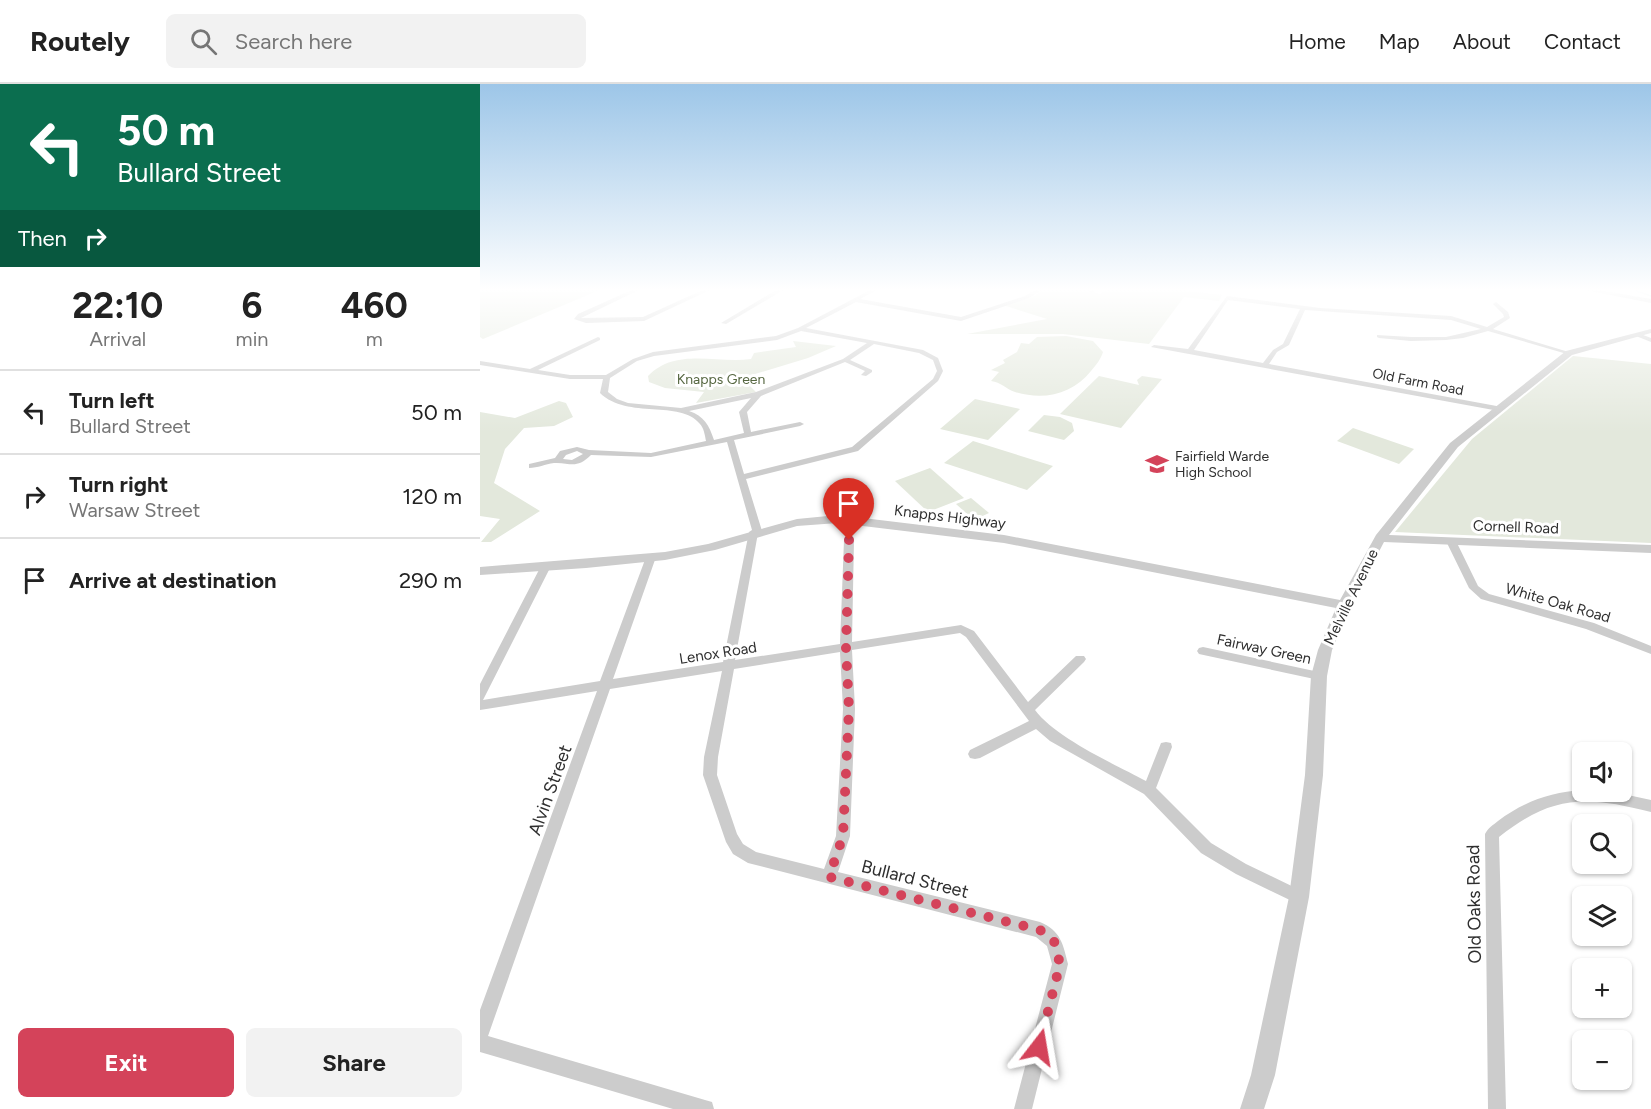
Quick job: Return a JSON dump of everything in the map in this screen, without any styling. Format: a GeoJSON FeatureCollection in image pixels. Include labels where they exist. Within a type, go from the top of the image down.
{"type":"FeatureCollection","features":[{"type":"Feature","properties":{"kind":"street"},"geometry":{"type":"LineString","coordinates":[[480,363],[570,377],[607,377],[635,360],[653,354],[780,337]]}},
{"type":"Feature","properties":{"kind":"street"},"geometry":{"type":"LineString","coordinates":[[742,477],[855,449],[936,380],[940,370],[939,365],[930,355],[844,337]]}},
{"type":"Feature","properties":{"kind":"street"},"geometry":{"type":"LineString","coordinates":[[1190,351],[1200,337]]}},
{"type":"Feature","properties":{"kind":"street"},"geometry":{"type":"LineString","coordinates":[[1265,365],[1275,351],[1286,345],[1290,337]]}},
{"type":"Feature","properties":{"kind":"street"},"geometry":{"type":"LineString","coordinates":[[1389,337],[1427,340],[1446,337]]}},
{"type":"Feature","properties":{"kind":"street"},"geometry":{"type":"LineString","coordinates":[[1517,337],[1569,353]]}},
{"type":"Feature","properties":{"kind":"street","name":"Melville Avenue"},"geometry":{"type":"LineString","coordinates":[[1252,1109],[1270,1042],[1299,897],[1314,775],[1319,676],[1325,650],[1344,605],[1380,538],[1454,445],[1569,353],[1639,337]]}},
{"type":"Feature","properties":{"kind":"street"},"geometry":{"type":"LineString","coordinates":[[532,370],[598,339]]}},
{"type":"Feature","properties":{"kind":"street"},"geometry":{"type":"LineString","coordinates":[[679,411],[758,394],[844,360],[873,342]]}},
{"type":"Feature","properties":{"kind":"street","name":"Old Farm Road"},"geometry":{"type":"LineString","coordinates":[[1154,347],[1190,351],[1499,410]]}},
{"type":"Feature","properties":{"kind":"street"},"geometry":{"type":"LineString","coordinates":[[554,367],[595,348]]}},
{"type":"Feature","properties":{"kind":"street"},"geometry":{"type":"LineString","coordinates":[[566,355],[576,357]]}},
{"type":"Feature","properties":{"kind":"street"},"geometry":{"type":"LineString","coordinates":[[844,360],[870,371],[864,375]]}},
{"type":"Feature","properties":{"kind":"street"},"geometry":{"type":"LineString","coordinates":[[607,377],[603,389],[614,400],[679,411],[704,423],[711,443]]}},
{"type":"Feature","properties":{"kind":"street"},"geometry":{"type":"LineString","coordinates":[[748,435],[743,412],[758,394]]}},
{"type":"Feature","properties":{"kind":"street"},"geometry":{"type":"LineString","coordinates":[[532,466],[558,460],[560,456],[572,450],[651,455],[800,424]]}},
{"type":"Feature","properties":{"kind":"street"},"geometry":{"type":"LineString","coordinates":[[730,440],[742,477],[755,532]]}},
{"type":"Feature","properties":{"kind":"street","name":"Knapps Highway"},"geometry":{"type":"LineString","coordinates":[[480,571],[651,557],[713,547],[755,532],[800,521],[838,519],[1001,539],[1344,605]]}},
{"type":"Feature","properties":{"kind":"street","name":"Bullard Street"},"geometry":{"type":"LineString","coordinates":[[755,532],[710,775],[731,837],[738,849],[753,858],[1040,930],[1054,941],[1060,964],[1023,1109]]}},
{"type":"Feature","properties":{"kind":"street","name":"Cornell Road"},"geometry":{"type":"LineString","coordinates":[[1380,538],[1651,549]]}},
{"type":"Feature","properties":{"kind":"street"},"geometry":{"type":"LineString","coordinates":[[829,877],[843,836],[849,709],[846,648],[849,540]]}},
{"type":"Feature","properties":{"kind":"street","name":"White Oak Road"},"geometry":{"type":"LineString","coordinates":[[1451,541],[1474,588],[1485,597],[1590,626],[1651,650]]}},
{"type":"Feature","properties":{"kind":"street","name":"Alvin Street"},"geometry":{"type":"LineString","coordinates":[[480,1034],[651,557]]}},
{"type":"Feature","properties":{"kind":"street"},"geometry":{"type":"LineString","coordinates":[[480,696],[546,566]]}},
{"type":"Feature","properties":{"kind":"street","name":"Lenox Road"},"geometry":{"type":"LineString","coordinates":[[480,705],[961,629],[970,634],[1028,709]]}},
{"type":"Feature","properties":{"kind":"street","name":"Fairway Green"},"geometry":{"type":"LineString","coordinates":[[1203,651],[1319,676]]}},
{"type":"Feature","properties":{"kind":"street"},"geometry":{"type":"LineString","coordinates":[[1080,659],[1028,709],[1036,723],[1055,737],[1149,790],[1206,848],[1240,869],[1299,897]]}},
{"type":"Feature","properties":{"kind":"street"},"geometry":{"type":"LineString","coordinates":[[975,754],[1036,723]]}},
{"type":"Feature","properties":{"kind":"street"},"geometry":{"type":"LineString","coordinates":[[1149,790],[1166,747]]}},
{"type":"Feature","properties":{"kind":"street","name":"Old Oaks Road"},"geometry":{"type":"LineString","coordinates":[[1497,1109],[1492,834],[1512,816],[1535,805],[1570,796],[1612,795],[1651,806]]}},
{"type":"Feature","properties":{"kind":"street"},"geometry":{"type":"LineString","coordinates":[[480,1043],[705,1109]]}},
{"type":"Feature","properties":{"kind":"green space"},"geometry":{"type":"Polygon","coordinates":[[[1037,337],[1070,337],[1093,341],[1103,352],[1100,360],[1084,379],[1057,394],[1026,395],[991,381],[999,372],[991,370],[1005,363],[1003,360],[1017,352],[1021,343],[1029,344],[1037,337]]]}},
{"type":"Feature","properties":{"kind":"green space"},"geometry":{"type":"Polygon","coordinates":[[[1087,337],[1154,337],[1149,344],[1087,337]]]}},
{"type":"Feature","properties":{"kind":"green space","name":"Knapps Green"},"geometry":{"type":"Polygon","coordinates":[[[793,341],[836,346],[808,358],[742,378],[756,392],[696,403],[704,392],[665,388],[649,382],[648,376],[659,367],[671,362],[697,358],[751,359],[754,353],[796,347],[793,341]]]}},
{"type":"Feature","properties":{"kind":"green space"},"geometry":{"type":"Polygon","coordinates":[[[1573,356],[1651,364],[1651,543],[1395,532],[1472,439],[1573,356]]]}},
{"type":"Feature","properties":{"kind":"green space"},"geometry":{"type":"Polygon","coordinates":[[[1099,376],[1139,385],[1137,380],[1142,376],[1162,379],[1121,428],[1060,414],[1099,376]]]}},
{"type":"Feature","properties":{"kind":"green space"},"geometry":{"type":"Polygon","coordinates":[[[975,399],[1020,409],[988,440],[940,429],[975,399]]]}},
{"type":"Feature","properties":{"kind":"green space"},"geometry":{"type":"Polygon","coordinates":[[[559,401],[566,403],[573,417],[554,426],[524,428],[505,449],[494,483],[540,511],[491,542],[481,542],[500,519],[480,516],[480,412],[515,418],[559,401]]]}},
{"type":"Feature","properties":{"kind":"green space"},"geometry":{"type":"Polygon","coordinates":[[[1044,415],[1060,417],[1072,423],[1074,431],[1064,440],[1028,431],[1044,415]]]}},
{"type":"Feature","properties":{"kind":"green space"},"geometry":{"type":"Polygon","coordinates":[[[1353,428],[1414,449],[1399,464],[1337,441],[1353,428]]]}},
{"type":"Feature","properties":{"kind":"green space"},"geometry":{"type":"Polygon","coordinates":[[[973,441],[1053,466],[1027,490],[944,463],[973,441]]]}},
{"type":"Feature","properties":{"kind":"green space"},"geometry":{"type":"Polygon","coordinates":[[[930,468],[964,498],[928,512],[895,481],[930,468]]]}},
{"type":"Feature","properties":{"kind":"green space"},"geometry":{"type":"Polygon","coordinates":[[[971,498],[989,513],[974,520],[956,504],[971,498]]]}},
{"type":"Feature","properties":{"kind":"place","name":"Fairfield Warde High School"},"geometry":{"type":"Point","coordinates":[1157,464]}},
{"type":"Feature","properties":{"kind":"route"},"geometry":{"type":"LineString","coordinates":[[849,540],[846,648],[849,709],[843,836],[829,877],[1040,930],[1054,941],[1060,964],[1039,1047]]}}]}
